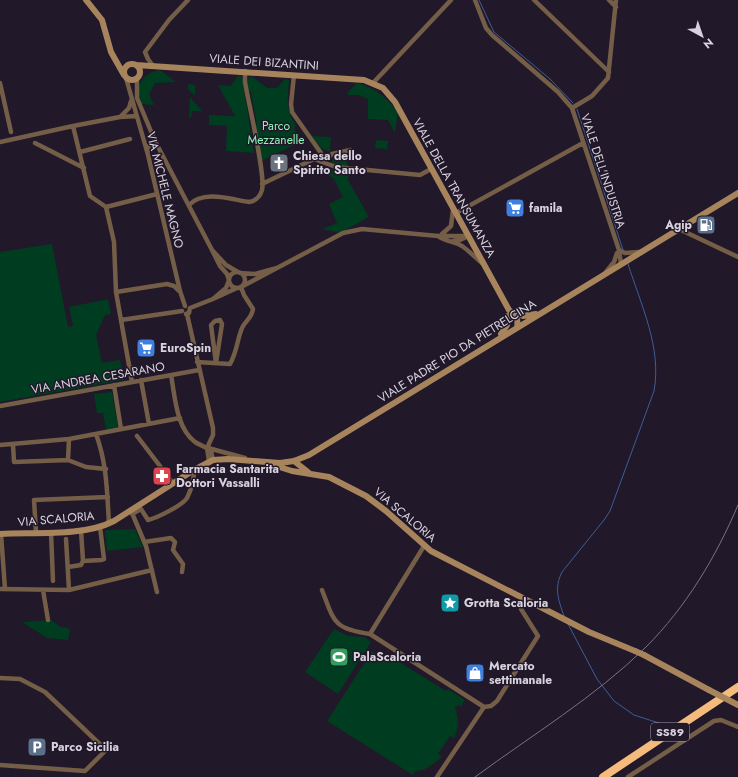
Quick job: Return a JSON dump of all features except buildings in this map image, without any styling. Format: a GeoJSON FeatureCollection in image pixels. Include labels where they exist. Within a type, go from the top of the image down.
{"type":"FeatureCollection","features":[{"type":"Feature","properties":{"kind":"highway","name":"SS89"},"geometry":{"type":"LineString","coordinates":[[603,777],[738,687]]}},
{"type":"Feature","properties":{"kind":"highway","name":"SS89"},"geometry":{"type":"LineString","coordinates":[[611,777],[738,692]]}},
{"type":"Feature","properties":{"kind":"street"},"geometry":{"type":"LineString","coordinates":[[86,0],[102,20],[114,57],[125,77],[130,81],[137,79]]}},
{"type":"Feature","properties":{"kind":"street"},"geometry":{"type":"LineString","coordinates":[[153,66],[145,52],[169,20],[188,0]]}},
{"type":"Feature","properties":{"kind":"street"},"geometry":{"type":"LineString","coordinates":[[373,83],[451,0]]}},
{"type":"Feature","properties":{"kind":"street","name":"VIALE DELL'INDUSTRIA"},"geometry":{"type":"LineString","coordinates":[[475,0],[484,24],[492,35],[558,92],[572,108],[622,264]]}},
{"type":"Feature","properties":{"kind":"street"},"geometry":{"type":"LineString","coordinates":[[534,0],[609,72]]}},
{"type":"Feature","properties":{"kind":"street"},"geometry":{"type":"LineString","coordinates":[[609,0],[616,6]]}},
{"type":"Feature","properties":{"kind":"street"},"geometry":{"type":"LineString","coordinates":[[572,108],[592,96],[606,82],[609,72],[616,0]]}},
{"type":"Feature","properties":{"kind":"street"},"geometry":{"type":"LineString","coordinates":[[114,57],[133,65],[140,72],[137,79],[137,98],[153,142],[189,205],[220,266],[227,274],[231,286],[239,288],[253,309],[252,315],[242,327],[235,356],[230,364],[197,362]]}},
{"type":"Feature","properties":{"kind":"street"},"geometry":{"type":"LineString","coordinates":[[125,77],[124,68],[133,65]]}},
{"type":"Feature","properties":{"kind":"street","name":"VIALE DEI BIZANTINI"},"geometry":{"type":"LineString","coordinates":[[133,65],[294,74],[364,80],[373,83]]}},
{"type":"Feature","properties":{"kind":"street","name":"VIALE DEI BIZANTINI"},"geometry":{"type":"LineString","coordinates":[[140,72],[153,66]]}},
{"type":"Feature","properties":{"kind":"street"},"geometry":{"type":"LineString","coordinates":[[189,205],[194,199],[202,196],[249,202],[254,201],[262,190],[245,82],[245,71]]}},
{"type":"Feature","properties":{"kind":"street"},"geometry":{"type":"LineString","coordinates":[[294,74],[291,104],[292,112],[321,153],[323,162]]}},
{"type":"Feature","properties":{"kind":"street","name":"VIA MICHELE MAGNO"},"geometry":{"type":"LineString","coordinates":[[125,77],[148,155],[180,291],[185,306]]}},
{"type":"Feature","properties":{"kind":"street"},"geometry":{"type":"LineString","coordinates":[[0,83],[11,132]]}},
{"type":"Feature","properties":{"kind":"street","name":"VIALE DELLA TRANSUMANZA"},"geometry":{"type":"LineString","coordinates":[[373,83],[383,88],[395,102],[510,313],[514,324],[517,327]]}},
{"type":"Feature","properties":{"kind":"street"},"geometry":{"type":"LineString","coordinates":[[120,117],[129,108],[132,98]]}},
{"type":"Feature","properties":{"kind":"street"},"geometry":{"type":"LineString","coordinates":[[0,142],[120,117],[137,116]]}},
{"type":"Feature","properties":{"kind":"street"},"geometry":{"type":"LineString","coordinates":[[73,126],[90,196],[106,207],[114,242],[116,292],[132,382]]}},
{"type":"Feature","properties":{"kind":"street"},"geometry":{"type":"LineString","coordinates":[[143,138],[153,142]]}},
{"type":"Feature","properties":{"kind":"street"},"geometry":{"type":"LineString","coordinates":[[80,152],[130,139]]}},
{"type":"Feature","properties":{"kind":"street"},"geometry":{"type":"LineString","coordinates":[[148,155],[147,148],[153,142]]}},
{"type":"Feature","properties":{"kind":"street"},"geometry":{"type":"LineString","coordinates":[[35,143],[84,168]]}},
{"type":"Feature","properties":{"kind":"street"},"geometry":{"type":"LineString","coordinates":[[438,236],[451,226],[454,210],[583,143]]}},
{"type":"Feature","properties":{"kind":"street"},"geometry":{"type":"LineString","coordinates":[[323,162],[332,154],[350,150]]}},
{"type":"Feature","properties":{"kind":"street"},"geometry":{"type":"LineString","coordinates":[[262,184],[314,159],[336,167],[420,174],[431,169]]}},
{"type":"Feature","properties":{"kind":"street","name":"VIALE PADRE PIO DA PIETRELCINA"},"geometry":{"type":"LineString","coordinates":[[304,457],[496,339],[641,252],[681,230],[738,193]]}},
{"type":"Feature","properties":{"kind":"street"},"geometry":{"type":"LineString","coordinates":[[106,207],[157,194]]}},
{"type":"Feature","properties":{"kind":"street"},"geometry":{"type":"LineString","coordinates":[[121,320],[190,312],[190,308],[239,288],[339,235],[362,229],[438,236],[468,236]]}},
{"type":"Feature","properties":{"kind":"street"},"geometry":{"type":"LineString","coordinates":[[681,230],[738,257]]}},
{"type":"Feature","properties":{"kind":"street"},"geometry":{"type":"LineString","coordinates":[[438,236],[444,240],[452,241],[460,240],[468,236]]}},
{"type":"Feature","properties":{"kind":"street"},"geometry":{"type":"LineString","coordinates":[[452,241],[462,246],[484,265]]}},
{"type":"Feature","properties":{"kind":"street"},"geometry":{"type":"LineString","coordinates":[[212,250],[226,265],[245,278],[244,283],[239,288]]}},
{"type":"Feature","properties":{"kind":"street"},"geometry":{"type":"LineString","coordinates":[[605,274],[614,262],[618,251],[625,253],[641,252]]}},
{"type":"Feature","properties":{"kind":"street"},"geometry":{"type":"LineString","coordinates":[[213,299],[226,288],[231,275],[239,273],[255,274],[277,268]]}},
{"type":"Feature","properties":{"kind":"street"},"geometry":{"type":"LineString","coordinates":[[116,292],[167,284],[174,286],[180,291]]}},
{"type":"Feature","properties":{"kind":"street"},"geometry":{"type":"LineString","coordinates":[[190,308],[185,306],[185,312],[213,428],[213,435],[207,448],[211,451],[211,461]]}},
{"type":"Feature","properties":{"kind":"street"},"geometry":{"type":"LineString","coordinates":[[496,339],[504,332],[510,313],[524,316],[541,312]]}},
{"type":"Feature","properties":{"kind":"street"},"geometry":{"type":"LineString","coordinates":[[215,320],[220,320],[222,324],[216,363],[211,325],[215,320]]}},
{"type":"Feature","properties":{"kind":"street","name":"VIA ANDREA CESARANO"},"geometry":{"type":"LineString","coordinates":[[0,406],[199,370]]}},
{"type":"Feature","properties":{"kind":"street","name":"VIA SCALORIA"},"geometry":{"type":"LineString","coordinates":[[171,375],[180,418],[186,431],[194,442],[207,448],[253,461],[267,463],[292,471],[312,473],[329,477],[366,496],[386,511],[431,551],[589,632],[644,655],[738,705]]}},
{"type":"Feature","properties":{"kind":"street"},"geometry":{"type":"LineString","coordinates":[[141,380],[149,424]]}},
{"type":"Feature","properties":{"kind":"street"},"geometry":{"type":"LineString","coordinates":[[114,385],[121,429]]}},
{"type":"Feature","properties":{"kind":"street"},"geometry":{"type":"LineString","coordinates":[[0,445],[69,439],[180,418]]}},
{"type":"Feature","properties":{"kind":"street"},"geometry":{"type":"LineString","coordinates":[[96,434],[104,454],[109,524]]}},
{"type":"Feature","properties":{"kind":"street"},"geometry":{"type":"LineString","coordinates":[[137,436],[173,483]]}},
{"type":"Feature","properties":{"kind":"street"},"geometry":{"type":"LineString","coordinates":[[68,460],[69,439]]}},
{"type":"Feature","properties":{"kind":"street"},"geometry":{"type":"LineString","coordinates":[[13,444],[14,462],[68,460],[86,467],[106,469]]}},
{"type":"Feature","properties":{"kind":"street"},"geometry":{"type":"LineString","coordinates":[[304,457],[305,465],[312,473]]}},
{"type":"Feature","properties":{"kind":"street","name":"VIA SCALORIA"},"geometry":{"type":"LineString","coordinates":[[267,463],[294,461],[304,457]]}},
{"type":"Feature","properties":{"kind":"street","name":"VIA SCALORIA"},"geometry":{"type":"LineString","coordinates":[[1,534],[81,530],[100,527],[132,512],[173,483],[211,461],[253,461]]}},
{"type":"Feature","properties":{"kind":"street"},"geometry":{"type":"LineString","coordinates":[[292,471],[294,461]]}},
{"type":"Feature","properties":{"kind":"street","name":"VIA SCALORIA"},"geometry":{"type":"LineString","coordinates":[[294,461],[312,473]]}},
{"type":"Feature","properties":{"kind":"street"},"geometry":{"type":"LineString","coordinates":[[157,592],[144,542],[132,512],[141,509],[148,520],[156,518],[186,499],[194,477],[194,470]]}},
{"type":"Feature","properties":{"kind":"street"},"geometry":{"type":"LineString","coordinates":[[36,532],[34,500],[108,497]]}},
{"type":"Feature","properties":{"kind":"street"},"geometry":{"type":"LineString","coordinates":[[83,561],[104,559],[100,527]]}},
{"type":"Feature","properties":{"kind":"street"},"geometry":{"type":"LineString","coordinates":[[68,567],[81,565],[83,561],[81,530]]}},
{"type":"Feature","properties":{"kind":"street"},"geometry":{"type":"LineString","coordinates":[[51,532],[53,581]]}},
{"type":"Feature","properties":{"kind":"street"},"geometry":{"type":"LineString","coordinates":[[1,534],[3,589],[70,590],[152,570]]}},
{"type":"Feature","properties":{"kind":"street"},"geometry":{"type":"LineString","coordinates":[[144,542],[171,538],[175,542],[173,550],[184,564],[182,572]]}},
{"type":"Feature","properties":{"kind":"street"},"geometry":{"type":"LineString","coordinates":[[66,539],[70,590]]}},
{"type":"Feature","properties":{"kind":"street"},"geometry":{"type":"LineString","coordinates":[[370,634],[424,546]]}},
{"type":"Feature","properties":{"kind":"street"},"geometry":{"type":"LineString","coordinates":[[43,590],[48,620]]}},
{"type":"Feature","properties":{"kind":"street"},"geometry":{"type":"LineString","coordinates":[[322,590],[334,620],[338,624],[358,632],[370,634],[484,707],[491,706],[497,701],[538,636],[521,609],[525,600]]}},
{"type":"Feature","properties":{"kind":"street"},"geometry":{"type":"LineString","coordinates":[[0,678],[20,679],[45,692],[106,750],[85,771],[0,765]]}},
{"type":"Feature","properties":{"kind":"street"},"geometry":{"type":"LineString","coordinates":[[437,777],[484,707]]}},
{"type":"Feature","properties":{"kind":"street"},"geometry":{"type":"LineString","coordinates":[[628,777],[714,722],[721,720],[738,727]]}},
{"type":"Feature","properties":{"kind":"green space"},"geometry":{"type":"Polygon","coordinates":[[[160,70],[176,82],[155,83],[149,94],[154,105],[141,104],[138,92],[141,82],[148,74],[160,70]]]}},
{"type":"Feature","properties":{"kind":"green space"},"geometry":{"type":"Polygon","coordinates":[[[239,75],[242,76],[254,153],[226,151],[227,126],[209,125],[209,115],[235,116],[218,85],[230,86],[239,75]]]}},
{"type":"Feature","properties":{"kind":"green space","name":"Parco Mezzanelle"},"geometry":{"type":"Polygon","coordinates":[[[249,77],[253,77],[267,88],[277,88],[285,79],[289,80],[288,98],[290,114],[296,125],[294,129],[303,141],[261,161],[255,126],[257,124],[251,92],[248,90],[247,82],[249,77]]]}},
{"type":"Feature","properties":{"kind":"green space"},"geometry":{"type":"Polygon","coordinates":[[[357,83],[369,87],[380,94],[398,112],[395,133],[388,120],[368,119],[368,99],[358,95],[348,95],[348,92],[357,83]]]}},
{"type":"Feature","properties":{"kind":"green space"},"geometry":{"type":"Polygon","coordinates":[[[188,84],[195,85],[195,96],[188,89],[188,84]]]}},
{"type":"Feature","properties":{"kind":"green space"},"geometry":{"type":"Polygon","coordinates":[[[190,97],[202,111],[192,111],[191,118],[189,118],[190,97]]]}},
{"type":"Feature","properties":{"kind":"green space"},"geometry":{"type":"Polygon","coordinates":[[[312,136],[331,137],[330,152],[321,148],[312,136]]]}},
{"type":"Feature","properties":{"kind":"green space"},"geometry":{"type":"Polygon","coordinates":[[[376,140],[388,141],[387,149],[375,148],[376,140]]]}},
{"type":"Feature","properties":{"kind":"green space"},"geometry":{"type":"Polygon","coordinates":[[[340,154],[348,154],[347,166],[332,163],[335,156],[340,154]]]}},
{"type":"Feature","properties":{"kind":"green space"},"geometry":{"type":"Polygon","coordinates":[[[324,168],[349,172],[348,180],[369,217],[340,233],[322,229],[337,223],[329,204],[343,197],[334,179],[322,171],[324,168]]]}},
{"type":"Feature","properties":{"kind":"green space"},"geometry":{"type":"Polygon","coordinates":[[[52,244],[68,327],[73,326],[69,307],[108,299],[111,314],[105,315],[96,335],[102,363],[120,360],[124,380],[0,402],[0,252],[52,244]]]}},
{"type":"Feature","properties":{"kind":"green space"},"geometry":{"type":"Polygon","coordinates":[[[112,392],[118,427],[106,430],[103,413],[97,413],[94,394],[112,392]]]}},
{"type":"Feature","properties":{"kind":"green space"},"geometry":{"type":"Polygon","coordinates":[[[135,529],[143,547],[107,551],[105,530],[135,529]]]}},
{"type":"Feature","properties":{"kind":"green space"},"geometry":{"type":"Polygon","coordinates":[[[51,620],[61,627],[68,628],[70,631],[68,640],[47,638],[22,622],[51,620]]]}},
{"type":"Feature","properties":{"kind":"green space","name":"PalaScaloria"},"geometry":{"type":"Polygon","coordinates":[[[334,629],[348,636],[364,637],[371,642],[338,694],[305,672],[334,629]]]}},
{"type":"Feature","properties":{"kind":"green space"},"geometry":{"type":"Polygon","coordinates":[[[372,651],[385,660],[388,655],[446,691],[448,689],[465,700],[461,706],[458,705],[455,708],[458,719],[458,727],[454,738],[450,736],[438,754],[442,756],[440,759],[424,770],[415,771],[413,775],[327,721],[372,651]]]}},
{"type":"Feature","properties":{"kind":"waterway"},"geometry":{"type":"LineString","coordinates":[[479,0],[494,32],[550,79],[573,103]]}},
{"type":"Feature","properties":{"kind":"waterway"},"geometry":{"type":"LineString","coordinates":[[577,109],[623,250]]}},
{"type":"Feature","properties":{"kind":"waterway"},"geometry":{"type":"LineString","coordinates":[[564,616],[558,594],[558,583],[562,572],[610,511],[654,391],[656,375],[653,343],[628,264]]}},
{"type":"Feature","properties":{"kind":"waterway"},"geometry":{"type":"LineString","coordinates":[[568,624],[597,679],[614,701],[634,715],[665,725]]}},
{"type":"Feature","properties":{"kind":"railway"},"geometry":{"type":"LineString","coordinates":[[475,777],[585,699],[626,665],[661,632],[687,598],[710,562],[738,505]]}},
{"type":"Feature","properties":{"kind":"place","name":"Chiesa dello Spirito Santo"},"geometry":{"type":"Point","coordinates":[279,163]}},
{"type":"Feature","properties":{"kind":"place","name":"famila"},"geometry":{"type":"Point","coordinates":[515,208]}},
{"type":"Feature","properties":{"kind":"place","name":"Agip"},"geometry":{"type":"Point","coordinates":[706,225]}},
{"type":"Feature","properties":{"kind":"place","name":"EuroSpin"},"geometry":{"type":"Point","coordinates":[146,348]}},
{"type":"Feature","properties":{"kind":"place","name":"Farmacia Santarita Dottori Vassalli"},"geometry":{"type":"Point","coordinates":[162,476]}},
{"type":"Feature","properties":{"kind":"place","name":"Grotta Scaloria"},"geometry":{"type":"Point","coordinates":[450,603]}},
{"type":"Feature","properties":{"kind":"place","name":"PalaScaloria"},"geometry":{"type":"Point","coordinates":[339,657]}},
{"type":"Feature","properties":{"kind":"place","name":"Mercato settimanale"},"geometry":{"type":"Point","coordinates":[475,673]}},
{"type":"Feature","properties":{"kind":"place","name":"Parco Sicilia"},"geometry":{"type":"Point","coordinates":[37,747]}}]}
